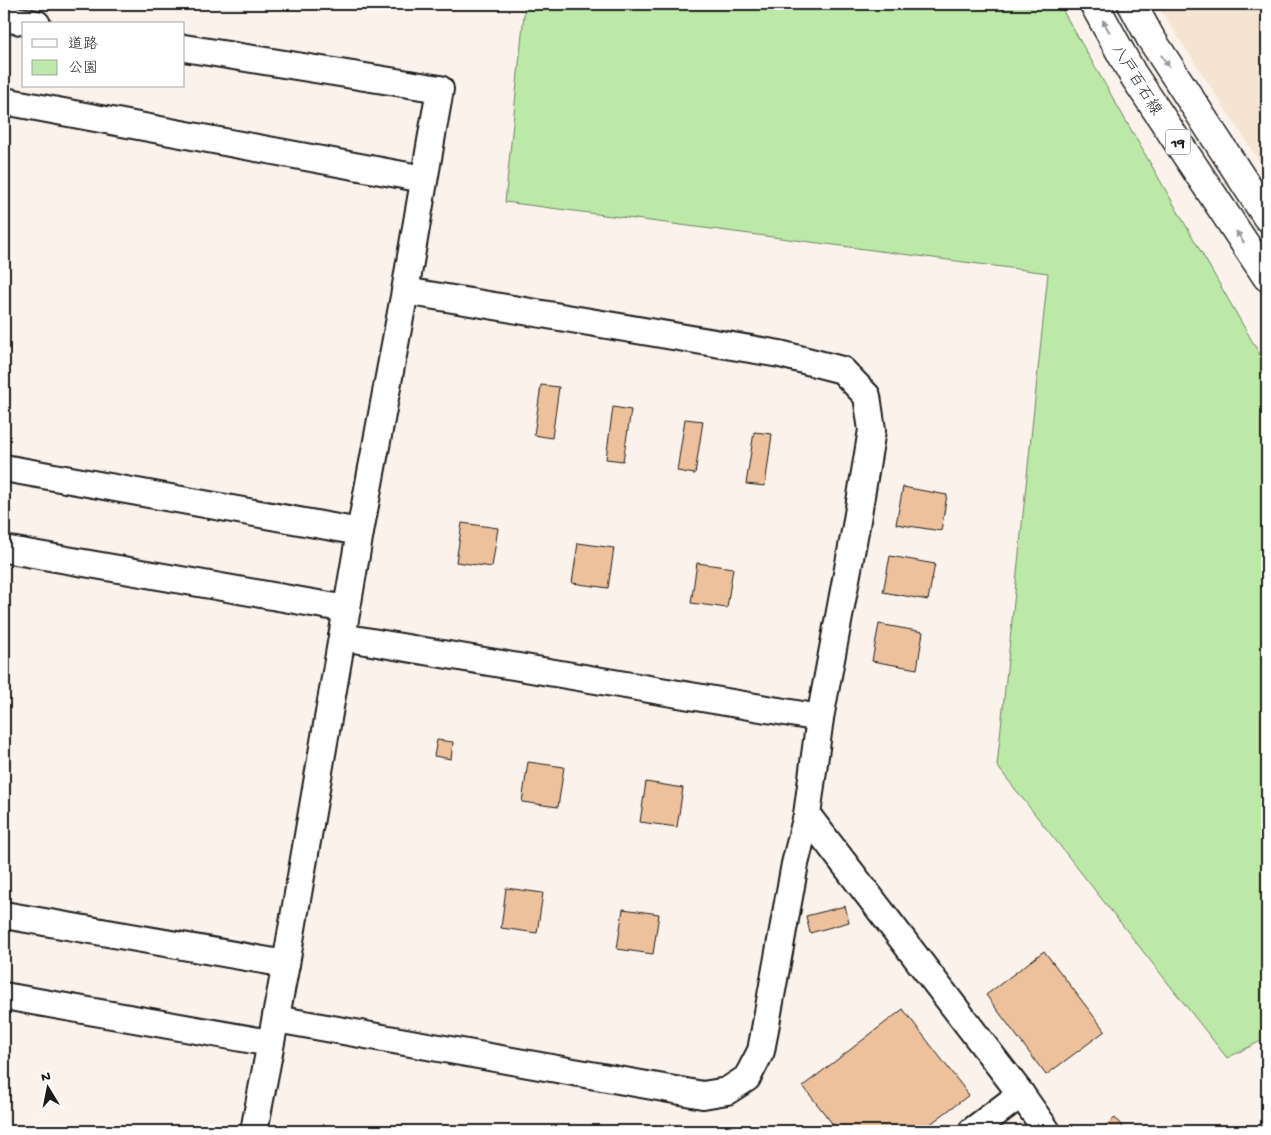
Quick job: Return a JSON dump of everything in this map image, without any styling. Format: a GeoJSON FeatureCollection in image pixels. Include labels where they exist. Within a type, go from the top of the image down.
{"type":"FeatureCollection","features":[{"type":"Feature","properties":{"kind":"main road","name":"八戸百石線"},"geometry":{"type":"LineString","coordinates":[[1094,4],[1132,73],[1267,277]]}},
{"type":"Feature","properties":{"kind":"main road","name":"八戸百石線"},"geometry":{"type":"LineString","coordinates":[[1132,4],[1150,37],[1267,217]]}},
{"type":"Feature","properties":{"kind":"lane"},"geometry":{"type":"LineString","coordinates":[[4,18],[26,22]]}},
{"type":"Feature","properties":{"kind":"lane"},"geometry":{"type":"LineString","coordinates":[[185,48],[440,89],[360,532],[286,964],[254,1131]]}},
{"type":"Feature","properties":{"kind":"lane"},"geometry":{"type":"LineString","coordinates":[[4,101],[424,179]]}},
{"type":"Feature","properties":{"kind":"lane"},"geometry":{"type":"LineString","coordinates":[[4,996],[273,1031],[703,1095],[727,1091],[747,1078],[761,1050],[795,864],[807,816],[820,718],[872,430],[867,396],[842,370],[780,354],[405,291]]}},
{"type":"Feature","properties":{"kind":"lane"},"geometry":{"type":"LineString","coordinates":[[4,468],[360,532]]}},
{"type":"Feature","properties":{"kind":"lane"},"geometry":{"type":"LineString","coordinates":[[4,549],[347,609]]}},
{"type":"Feature","properties":{"kind":"lane"},"geometry":{"type":"LineString","coordinates":[[342,638],[820,718]]}},
{"type":"Feature","properties":{"kind":"lane"},"geometry":{"type":"LineString","coordinates":[[807,816],[1021,1094],[1047,1131]]}},
{"type":"Feature","properties":{"kind":"lane"},"geometry":{"type":"LineString","coordinates":[[4,915],[286,964]]}},
{"type":"Feature","properties":{"kind":"lane"},"geometry":{"type":"LineString","coordinates":[[972,1131],[1021,1094]]}},
{"type":"Feature","properties":{"kind":"shaded area"},"geometry":{"type":"Polygon","coordinates":[[[1157,4],[1267,4],[1267,173],[1163,14],[1157,4]]]}},
{"type":"Feature","properties":{"kind":"green space"},"geometry":{"type":"Polygon","coordinates":[[[525,4],[1059,4],[1267,367],[1267,1038],[1227,1058],[997,766],[1048,273],[505,202],[525,4]]]}},
{"type":"Feature","properties":{"kind":"building"},"geometry":{"type":"Polygon","coordinates":[[[541,385],[559,387],[552,438],[534,435],[541,385]]]}},
{"type":"Feature","properties":{"kind":"building"},"geometry":{"type":"Polygon","coordinates":[[[613,407],[631,410],[623,461],[606,459],[613,407]]]}},
{"type":"Feature","properties":{"kind":"building"},"geometry":{"type":"Polygon","coordinates":[[[685,419],[703,421],[695,474],[677,471],[685,419]]]}},
{"type":"Feature","properties":{"kind":"building"},"geometry":{"type":"Polygon","coordinates":[[[754,432],[772,434],[765,486],[746,484],[754,432]]]}},
{"type":"Feature","properties":{"kind":"building"},"geometry":{"type":"Polygon","coordinates":[[[903,487],[947,495],[941,531],[896,524],[903,487]]]}},
{"type":"Feature","properties":{"kind":"building"},"geometry":{"type":"Polygon","coordinates":[[[462,523],[498,528],[492,567],[456,562],[462,523]]]}},
{"type":"Feature","properties":{"kind":"building"},"geometry":{"type":"Polygon","coordinates":[[[578,543],[614,548],[608,588],[572,583],[578,543]]]}},
{"type":"Feature","properties":{"kind":"building"},"geometry":{"type":"Polygon","coordinates":[[[890,556],[935,564],[928,600],[883,592],[890,556]]]}},
{"type":"Feature","properties":{"kind":"building"},"geometry":{"type":"Polygon","coordinates":[[[697,563],[733,568],[727,608],[691,603],[697,563]]]}},
{"type":"Feature","properties":{"kind":"building"},"geometry":{"type":"Polygon","coordinates":[[[879,624],[923,632],[917,669],[872,661],[879,624]]]}},
{"type":"Feature","properties":{"kind":"building"},"geometry":{"type":"Polygon","coordinates":[[[437,740],[453,742],[451,759],[434,756],[437,740]]]}},
{"type":"Feature","properties":{"kind":"building"},"geometry":{"type":"Polygon","coordinates":[[[528,762],[564,767],[558,807],[522,802],[528,762]]]}},
{"type":"Feature","properties":{"kind":"building"},"geometry":{"type":"Polygon","coordinates":[[[646,782],[683,788],[677,827],[640,822],[646,782]]]}},
{"type":"Feature","properties":{"kind":"building"},"geometry":{"type":"Polygon","coordinates":[[[506,888],[543,893],[537,933],[501,928],[506,888]]]}},
{"type":"Feature","properties":{"kind":"building"},"geometry":{"type":"Polygon","coordinates":[[[845,906],[849,922],[810,933],[806,916],[845,906]]]}},
{"type":"Feature","properties":{"kind":"building"},"geometry":{"type":"Polygon","coordinates":[[[623,909],[659,914],[653,954],[617,949],[623,909]]]}},
{"type":"Feature","properties":{"kind":"building"},"geometry":{"type":"Polygon","coordinates":[[[1044,951],[1105,1031],[1046,1075],[986,995],[1044,951]]]}},
{"type":"Feature","properties":{"kind":"building"},"geometry":{"type":"Polygon","coordinates":[[[903,1009],[969,1095],[921,1131],[838,1131],[803,1086],[903,1009]]]}},
{"type":"Feature","properties":{"kind":"building"},"geometry":{"type":"Polygon","coordinates":[[[1115,1118],[1126,1131],[1099,1131],[1115,1118]]]}}]}
